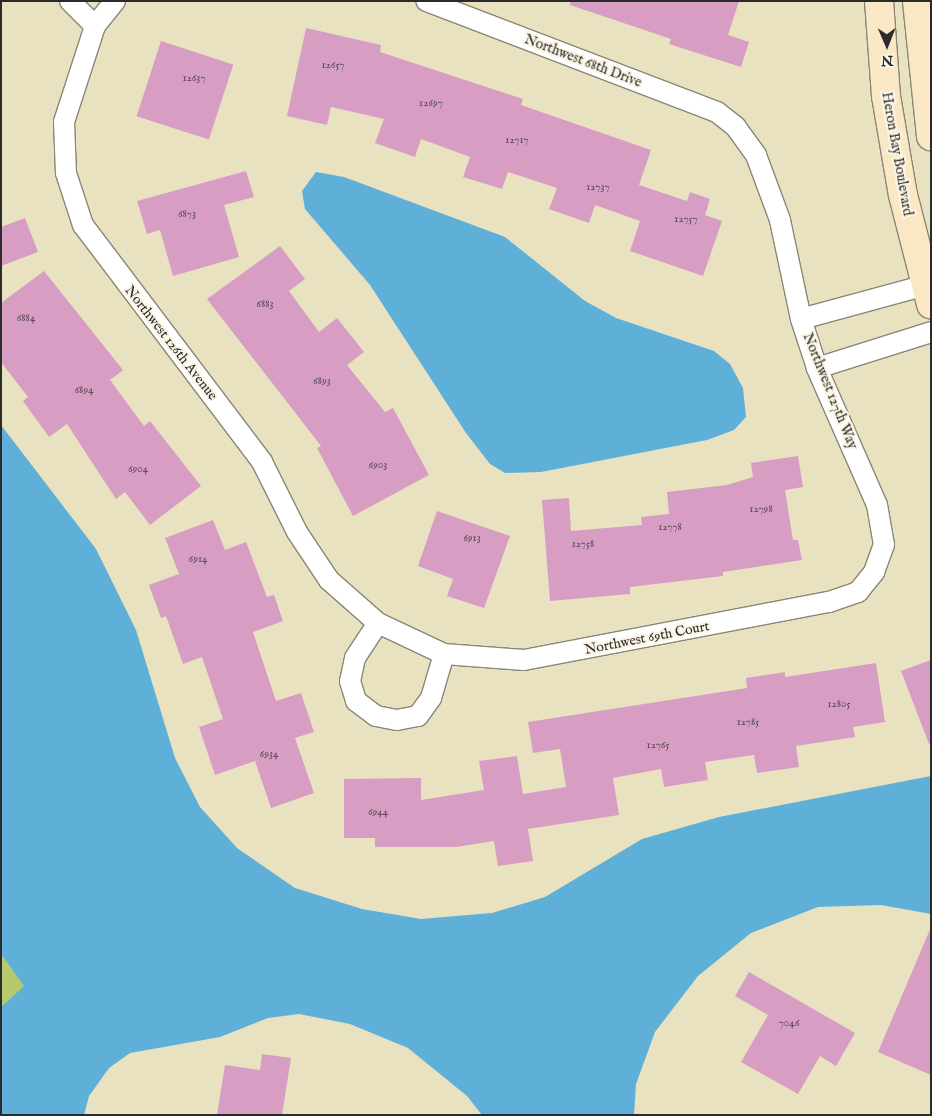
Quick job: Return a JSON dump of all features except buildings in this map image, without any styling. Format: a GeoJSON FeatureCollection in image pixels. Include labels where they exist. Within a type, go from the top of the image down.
{"type":"FeatureCollection","features":[{"type":"Feature","properties":{"kind":"street"},"geometry":{"type":"LineString","coordinates":[[70,1],[94,26]]}},
{"type":"Feature","properties":{"kind":"street","name":"Northwest 126th Avenue"},"geometry":{"type":"LineString","coordinates":[[115,1],[94,26],[64,122],[66,173],[83,225],[262,462],[298,532],[329,580],[378,622],[411,639]]}},
{"type":"Feature","properties":{"kind":"street","name":"Northwest 68th Drive"},"geometry":{"type":"LineString","coordinates":[[426,1],[717,112],[736,127]]}},
{"type":"Feature","properties":{"kind":"street","name":"Heron Bay Boulevard"},"geometry":{"type":"LineString","coordinates":[[879,1],[886,96],[903,195],[929,292]]}},
{"type":"Feature","properties":{"kind":"street"},"geometry":{"type":"LineString","coordinates":[[917,1],[931,136]]}},
{"type":"Feature","properties":{"kind":"street","name":"Northwest 127th Way"},"geometry":{"type":"LineString","coordinates":[[736,127],[756,155],[780,220],[801,319],[817,368],[877,505],[884,545],[874,572]]}},
{"type":"Feature","properties":{"kind":"street"},"geometry":{"type":"LineString","coordinates":[[801,319],[929,292]]}},
{"type":"Feature","properties":{"kind":"street"},"geometry":{"type":"LineString","coordinates":[[817,368],[931,332]]}},
{"type":"Feature","properties":{"kind":"street","name":"Northwest 69th Court"},"geometry":{"type":"LineString","coordinates":[[411,639],[444,654],[524,660],[569,654],[829,602],[858,592],[874,572]]}},
{"type":"Feature","properties":{"kind":"street"},"geometry":{"type":"LineString","coordinates":[[378,622],[355,658],[350,681],[356,701],[376,716],[397,720],[418,716],[431,698],[444,654]]}},
{"type":"Feature","properties":{"kind":"green space"},"geometry":{"type":"Polygon","coordinates":[[[1,954],[25,986],[1,1007],[1,954]]]}},
{"type":"Feature","properties":{"kind":"water"},"geometry":{"type":"Polygon","coordinates":[[[316,172],[344,177],[505,237],[585,301],[616,318],[714,351],[730,364],[743,388],[746,417],[734,430],[707,440],[541,472],[505,473],[490,464],[466,433],[370,285],[305,209],[302,191],[316,172]]]}},
{"type":"Feature","properties":{"kind":"water"},"geometry":{"type":"Polygon","coordinates":[[[1,425],[96,549],[136,630],[175,758],[200,807],[237,848],[295,888],[362,909],[421,919],[492,913],[545,897],[642,839],[719,817],[931,776],[931,914],[881,905],[818,907],[751,933],[698,976],[655,1032],[636,1084],[634,1115],[482,1115],[467,1096],[408,1048],[350,1024],[299,1014],[268,1018],[220,1037],[130,1053],[109,1068],[89,1096],[84,1115],[1,1115],[1,1007],[24,986],[1,954],[1,425]]]}}]}
